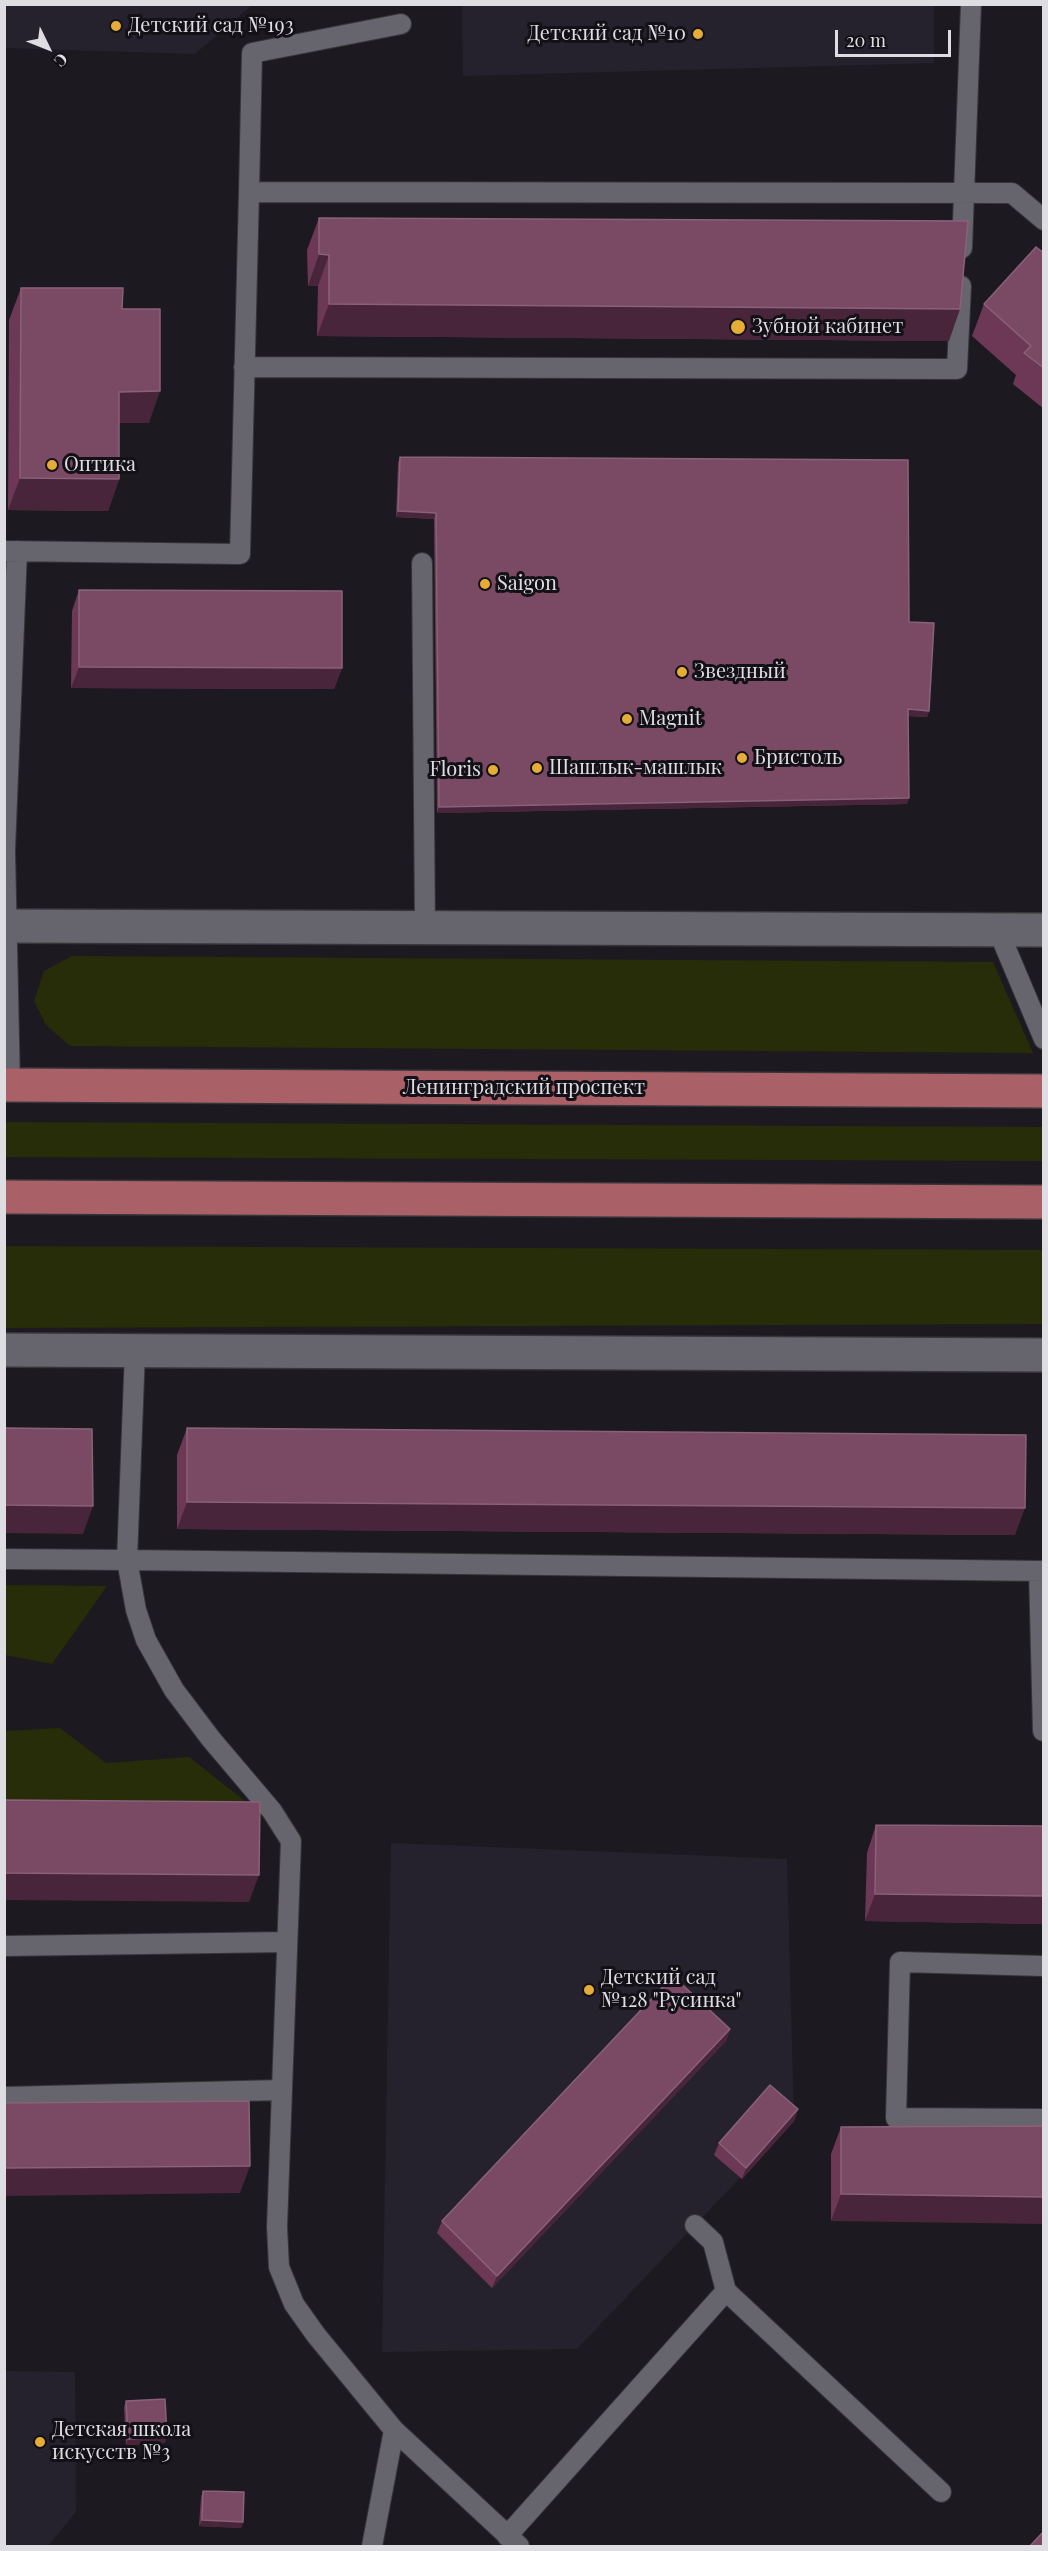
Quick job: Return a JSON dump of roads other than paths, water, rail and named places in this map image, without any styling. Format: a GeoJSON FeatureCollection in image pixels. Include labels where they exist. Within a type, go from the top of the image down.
{"type":"FeatureCollection","features":[{"type":"Feature","properties":{"kind":"main road","name":"Ленинградский проспект"},"geometry":{"type":"LineString","coordinates":[[7,1085],[1044,1091]]}},
{"type":"Feature","properties":{"kind":"main road"},"geometry":{"type":"LineString","coordinates":[[4,1197],[1044,1202]]}},
{"type":"Feature","properties":{"kind":"street"},"geometry":{"type":"LineString","coordinates":[[5,926],[1044,930]]}},
{"type":"Feature","properties":{"kind":"street"},"geometry":{"type":"LineString","coordinates":[[4,1350],[1044,1355]]}},
{"type":"Feature","properties":{"kind":"lane"},"geometry":{"type":"LineString","coordinates":[[244,367],[957,369],[971,4]]}},
{"type":"Feature","properties":{"kind":"lane"},"geometry":{"type":"LineString","coordinates":[[7,1085],[5,850],[11,551],[240,554],[252,52],[401,24]]}},
{"type":"Feature","properties":{"kind":"lane"},"geometry":{"type":"LineString","coordinates":[[249,192],[1012,193],[1044,220]]}},
{"type":"Feature","properties":{"kind":"lane"},"geometry":{"type":"LineString","coordinates":[[422,563],[424,929]]}},
{"type":"Feature","properties":{"kind":"lane"},"geometry":{"type":"LineString","coordinates":[[999,930],[1044,1039]]}},
{"type":"Feature","properties":{"kind":"lane"},"geometry":{"type":"LineString","coordinates":[[135,1352],[127,1560],[136,1610],[146,1640],[174,1690],[211,1739],[272,1811],[291,1841],[277,2227],[279,2267],[294,2304],[316,2335],[394,2430],[513,2541],[726,2291]]}},
{"type":"Feature","properties":{"kind":"lane"},"geometry":{"type":"LineString","coordinates":[[4,1559],[1041,1571],[1043,1731]]}},
{"type":"Feature","properties":{"kind":"lane"},"geometry":{"type":"LineString","coordinates":[[4,1946],[287,1942]]}},
{"type":"Feature","properties":{"kind":"lane"},"geometry":{"type":"LineString","coordinates":[[1044,1966],[900,1962],[896,2118],[1044,2119]]}},
{"type":"Feature","properties":{"kind":"lane"},"geometry":{"type":"LineString","coordinates":[[4,2097],[281,2090]]}},
{"type":"Feature","properties":{"kind":"lane"},"geometry":{"type":"LineString","coordinates":[[695,2224],[713,2242],[726,2291],[941,2492]]}},
{"type":"Feature","properties":{"kind":"lane"},"geometry":{"type":"LineString","coordinates":[[372,2547],[394,2430]]}},
{"type":"Feature","properties":{"kind":"place","name":"Детский сад №193"},"geometry":{"type":"Point","coordinates":[116,26]}},
{"type":"Feature","properties":{"kind":"place","name":"Детский сад №10"},"geometry":{"type":"Point","coordinates":[698,34]}},
{"type":"Feature","properties":{"kind":"place","name":"Зубной кабинет"},"geometry":{"type":"Point","coordinates":[738,327]}},
{"type":"Feature","properties":{"kind":"place","name":"Оптика"},"geometry":{"type":"Point","coordinates":[52,465]}},
{"type":"Feature","properties":{"kind":"place","name":"Saigon"},"geometry":{"type":"Point","coordinates":[485,584]}},
{"type":"Feature","properties":{"kind":"place","name":"Звездный"},"geometry":{"type":"Point","coordinates":[682,672]}},
{"type":"Feature","properties":{"kind":"place","name":"Magnit"},"geometry":{"type":"Point","coordinates":[627,719]}},
{"type":"Feature","properties":{"kind":"place","name":"Бристоль"},"geometry":{"type":"Point","coordinates":[742,758]}},
{"type":"Feature","properties":{"kind":"place","name":"Шашлык-машлык"},"geometry":{"type":"Point","coordinates":[537,768]}},
{"type":"Feature","properties":{"kind":"place","name":"Floris"},"geometry":{"type":"Point","coordinates":[493,770]}},
{"type":"Feature","properties":{"kind":"place","name":"Детский сад №128 \"Русинка\""},"geometry":{"type":"Point","coordinates":[589,1990]}},
{"type":"Feature","properties":{"kind":"place","name":"Детская школа искусств №3"},"geometry":{"type":"Point","coordinates":[40,2442]}}]}
